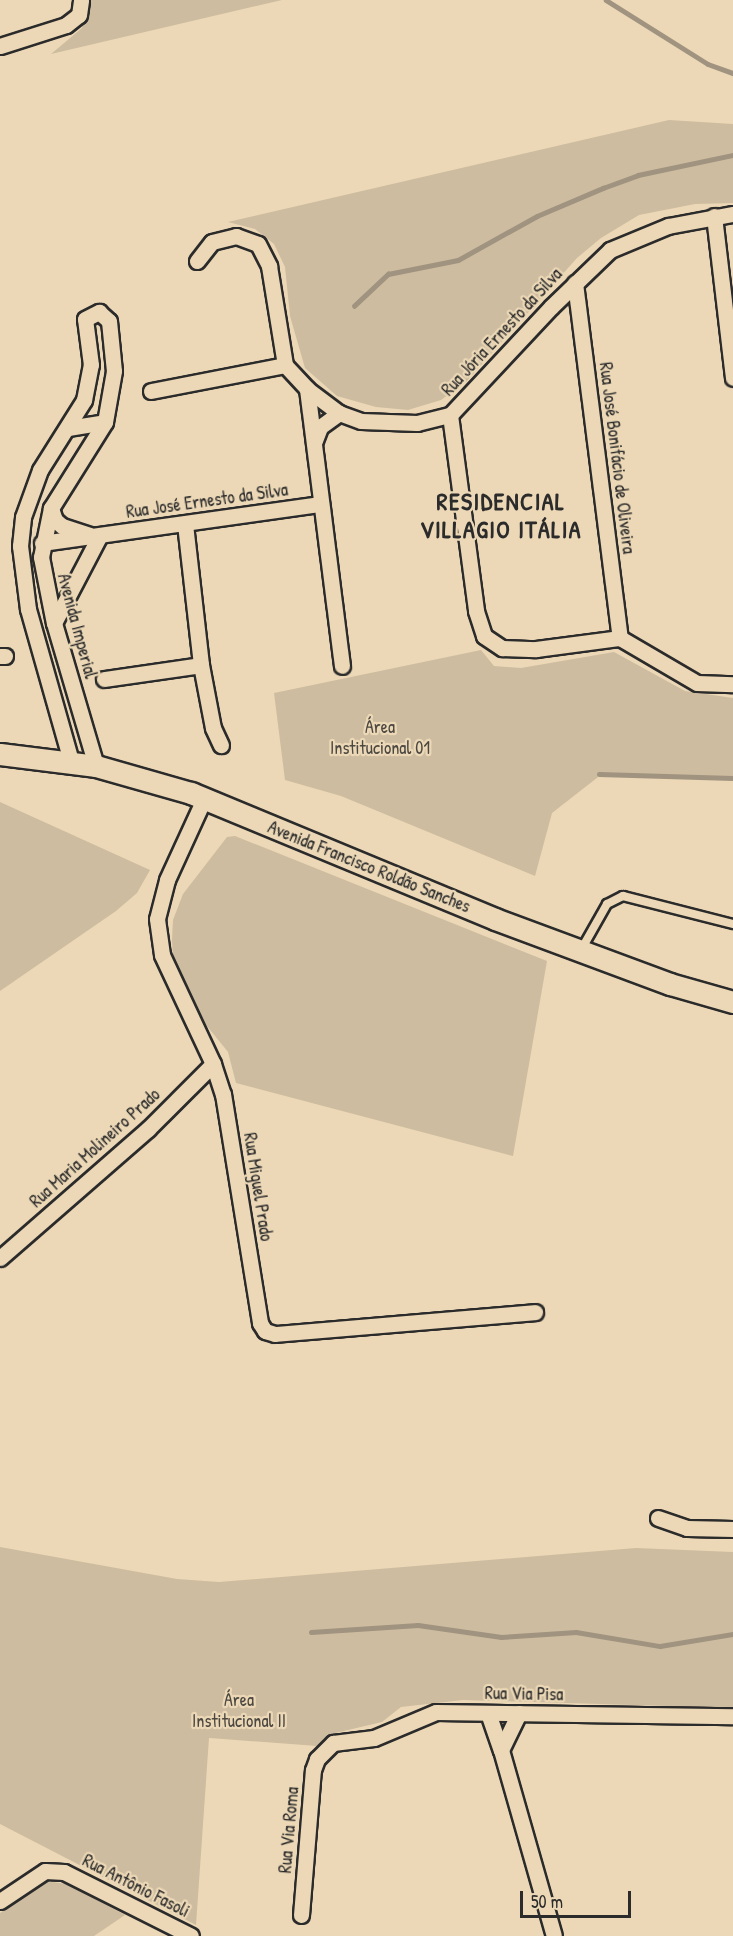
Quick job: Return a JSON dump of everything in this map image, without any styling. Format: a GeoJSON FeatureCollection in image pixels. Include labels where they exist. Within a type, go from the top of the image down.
{"type":"FeatureCollection","features":[{"type":"Feature","properties":{"kind":"street"},"geometry":{"type":"LineString","coordinates":[[0,46],[66,25],[79,15],[81,0]]}},
{"type":"Feature","properties":{"kind":"street","name":"Rua Jória Ernesto da Silva"},"geometry":{"type":"LineString","coordinates":[[285,365],[307,389],[339,413],[361,420],[417,423],[450,415],[575,283],[610,250],[668,226],[733,214]]}},
{"type":"Feature","properties":{"kind":"street"},"geometry":{"type":"LineString","coordinates":[[714,216],[733,378]]}},
{"type":"Feature","properties":{"kind":"street"},"geometry":{"type":"LineString","coordinates":[[150,391],[285,365],[269,266],[258,244],[236,236],[212,242],[197,261]]}},
{"type":"Feature","properties":{"kind":"street","name":"Rua José Bonifácio de Oliveira"},"geometry":{"type":"LineString","coordinates":[[575,283],[620,638]]}},
{"type":"Feature","properties":{"kind":"street","name":"Avenida Imperial"},"geometry":{"type":"LineString","coordinates":[[70,761],[27,609],[20,546],[23,517],[40,470],[68,429],[89,382],[86,319],[99,312],[109,321],[114,370],[105,422],[51,508],[42,543],[43,578],[96,766]]}},
{"type":"Feature","properties":{"kind":"street"},"geometry":{"type":"LineString","coordinates":[[307,389],[342,666]]}},
{"type":"Feature","properties":{"kind":"street"},"geometry":{"type":"LineString","coordinates":[[314,443],[320,428],[339,413]]}},
{"type":"Feature","properties":{"kind":"street"},"geometry":{"type":"LineString","coordinates":[[450,415],[476,611],[484,636],[502,648],[536,649],[620,638],[697,683],[733,684]]}},
{"type":"Feature","properties":{"kind":"street"},"geometry":{"type":"LineString","coordinates":[[68,429],[105,422]]}},
{"type":"Feature","properties":{"kind":"street","name":"Rua José Ernesto da Silva"},"geometry":{"type":"LineString","coordinates":[[42,543],[99,537],[320,504]]}},
{"type":"Feature","properties":{"kind":"street","name":"Rua José Ernesto da Silva"},"geometry":{"type":"LineString","coordinates":[[51,508],[55,520],[63,526],[99,537]]}},
{"type":"Feature","properties":{"kind":"street"},"geometry":{"type":"LineString","coordinates":[[185,524],[201,665],[213,728],[221,745]]}},
{"type":"Feature","properties":{"kind":"street"},"geometry":{"type":"LineString","coordinates":[[54,623],[99,537]]}},
{"type":"Feature","properties":{"kind":"street"},"geometry":{"type":"LineString","coordinates":[[104,679],[201,665]]}},
{"type":"Feature","properties":{"kind":"street","name":"Avenida Francisco Roldão Sanches"},"geometry":{"type":"LineString","coordinates":[[0,754],[96,766],[204,799],[581,951],[670,984],[733,1002]]}},
{"type":"Feature","properties":{"kind":"street","name":"Rua Miguel Prado"},"geometry":{"type":"LineString","coordinates":[[204,799],[167,880],[157,919],[162,955],[213,1064],[223,1094],[260,1323],[265,1331],[275,1334],[536,1312]]}},
{"type":"Feature","properties":{"kind":"street","name":"Rua Maria Molineiro Prado"},"geometry":{"type":"LineString","coordinates":[[0,1258],[148,1129],[213,1064]]}},
{"type":"Feature","properties":{"kind":"street"},"geometry":{"type":"LineString","coordinates":[[658,1518],[687,1528],[733,1529]]}},
{"type":"Feature","properties":{"kind":"street","name":"Rua Via Pisa"},"geometry":{"type":"LineString","coordinates":[[324,1750],[344,1740],[374,1738],[436,1712],[733,1716]]}},
{"type":"Feature","properties":{"kind":"street"},"geometry":{"type":"LineString","coordinates":[[488,1713],[501,1750],[554,1936]]}},
{"type":"Feature","properties":{"kind":"street"},"geometry":{"type":"LineString","coordinates":[[501,1750],[519,1713]]}},
{"type":"Feature","properties":{"kind":"street","name":"Rua Via Roma"},"geometry":{"type":"LineString","coordinates":[[301,1915],[313,1770],[324,1750]]}},
{"type":"Feature","properties":{"kind":"street","name":"Rua Antônio Fasoli"},"geometry":{"type":"LineString","coordinates":[[0,1901],[39,1875],[56,1871],[190,1936]]}},
{"type":"Feature","properties":{"kind":"lane"},"geometry":{"type":"LineString","coordinates":[[581,951],[607,904],[622,896],[733,924]]}},
{"type":"Feature","properties":{"kind":"green space"},"geometry":{"type":"Polygon","coordinates":[[[91,0],[282,0],[51,54],[82,28],[91,0]]]}},
{"type":"Feature","properties":{"kind":"green space"},"geometry":{"type":"Polygon","coordinates":[[[669,120],[733,124],[733,203],[695,204],[639,215],[601,238],[577,258],[466,382],[441,400],[408,410],[376,407],[337,396],[305,368],[290,316],[285,267],[274,244],[255,229],[228,222],[669,120]]]}},
{"type":"Feature","properties":{"kind":"green space","name":"Área Institucional 01"},"geometry":{"type":"Polygon","coordinates":[[[481,650],[494,666],[521,668],[614,652],[685,691],[733,698],[733,778],[602,774],[552,813],[535,876],[341,796],[285,780],[274,693],[481,650]]]}},
{"type":"Feature","properties":{"kind":"green space"},"geometry":{"type":"Polygon","coordinates":[[[0,802],[150,870],[137,893],[116,911],[0,991],[0,802]]]}},
{"type":"Feature","properties":{"kind":"green space"},"geometry":{"type":"Polygon","coordinates":[[[235,836],[547,961],[513,1156],[236,1083],[228,1052],[198,1015],[182,982],[173,961],[172,940],[173,920],[183,894],[227,837],[235,836]]]}},
{"type":"Feature","properties":{"kind":"green space","name":"Área Institucional II"},"geometry":{"type":"Polygon","coordinates":[[[0,1547],[177,1579],[219,1582],[636,1548],[733,1552],[733,1708],[463,1700],[401,1707],[382,1722],[331,1734],[317,1746],[209,1738],[196,1925],[0,1824],[0,1547]]]}},
{"type":"Feature","properties":{"kind":"green space"},"geometry":{"type":"Polygon","coordinates":[[[45,1881],[67,1884],[125,1915],[94,1936],[0,1936],[0,1913],[45,1881]]]}},
{"type":"Feature","properties":{"kind":"waterway"},"geometry":{"type":"LineString","coordinates":[[606,0],[708,64],[733,73]]}},
{"type":"Feature","properties":{"kind":"waterway"},"geometry":{"type":"LineString","coordinates":[[354,306],[388,274],[458,260],[537,216],[603,188],[638,175],[733,155]]}},
{"type":"Feature","properties":{"kind":"waterway"},"geometry":{"type":"LineString","coordinates":[[599,774],[733,778]]}},
{"type":"Feature","properties":{"kind":"waterway"},"geometry":{"type":"LineString","coordinates":[[311,1632],[418,1625],[501,1637],[576,1632],[660,1646],[733,1634]]}},
{"type":"Feature","properties":{"kind":"district","name":"RESIDENCIAL VILLAGIO ITÁLIA"},"geometry":{"type":"Point","coordinates":[501,516]}}]}
